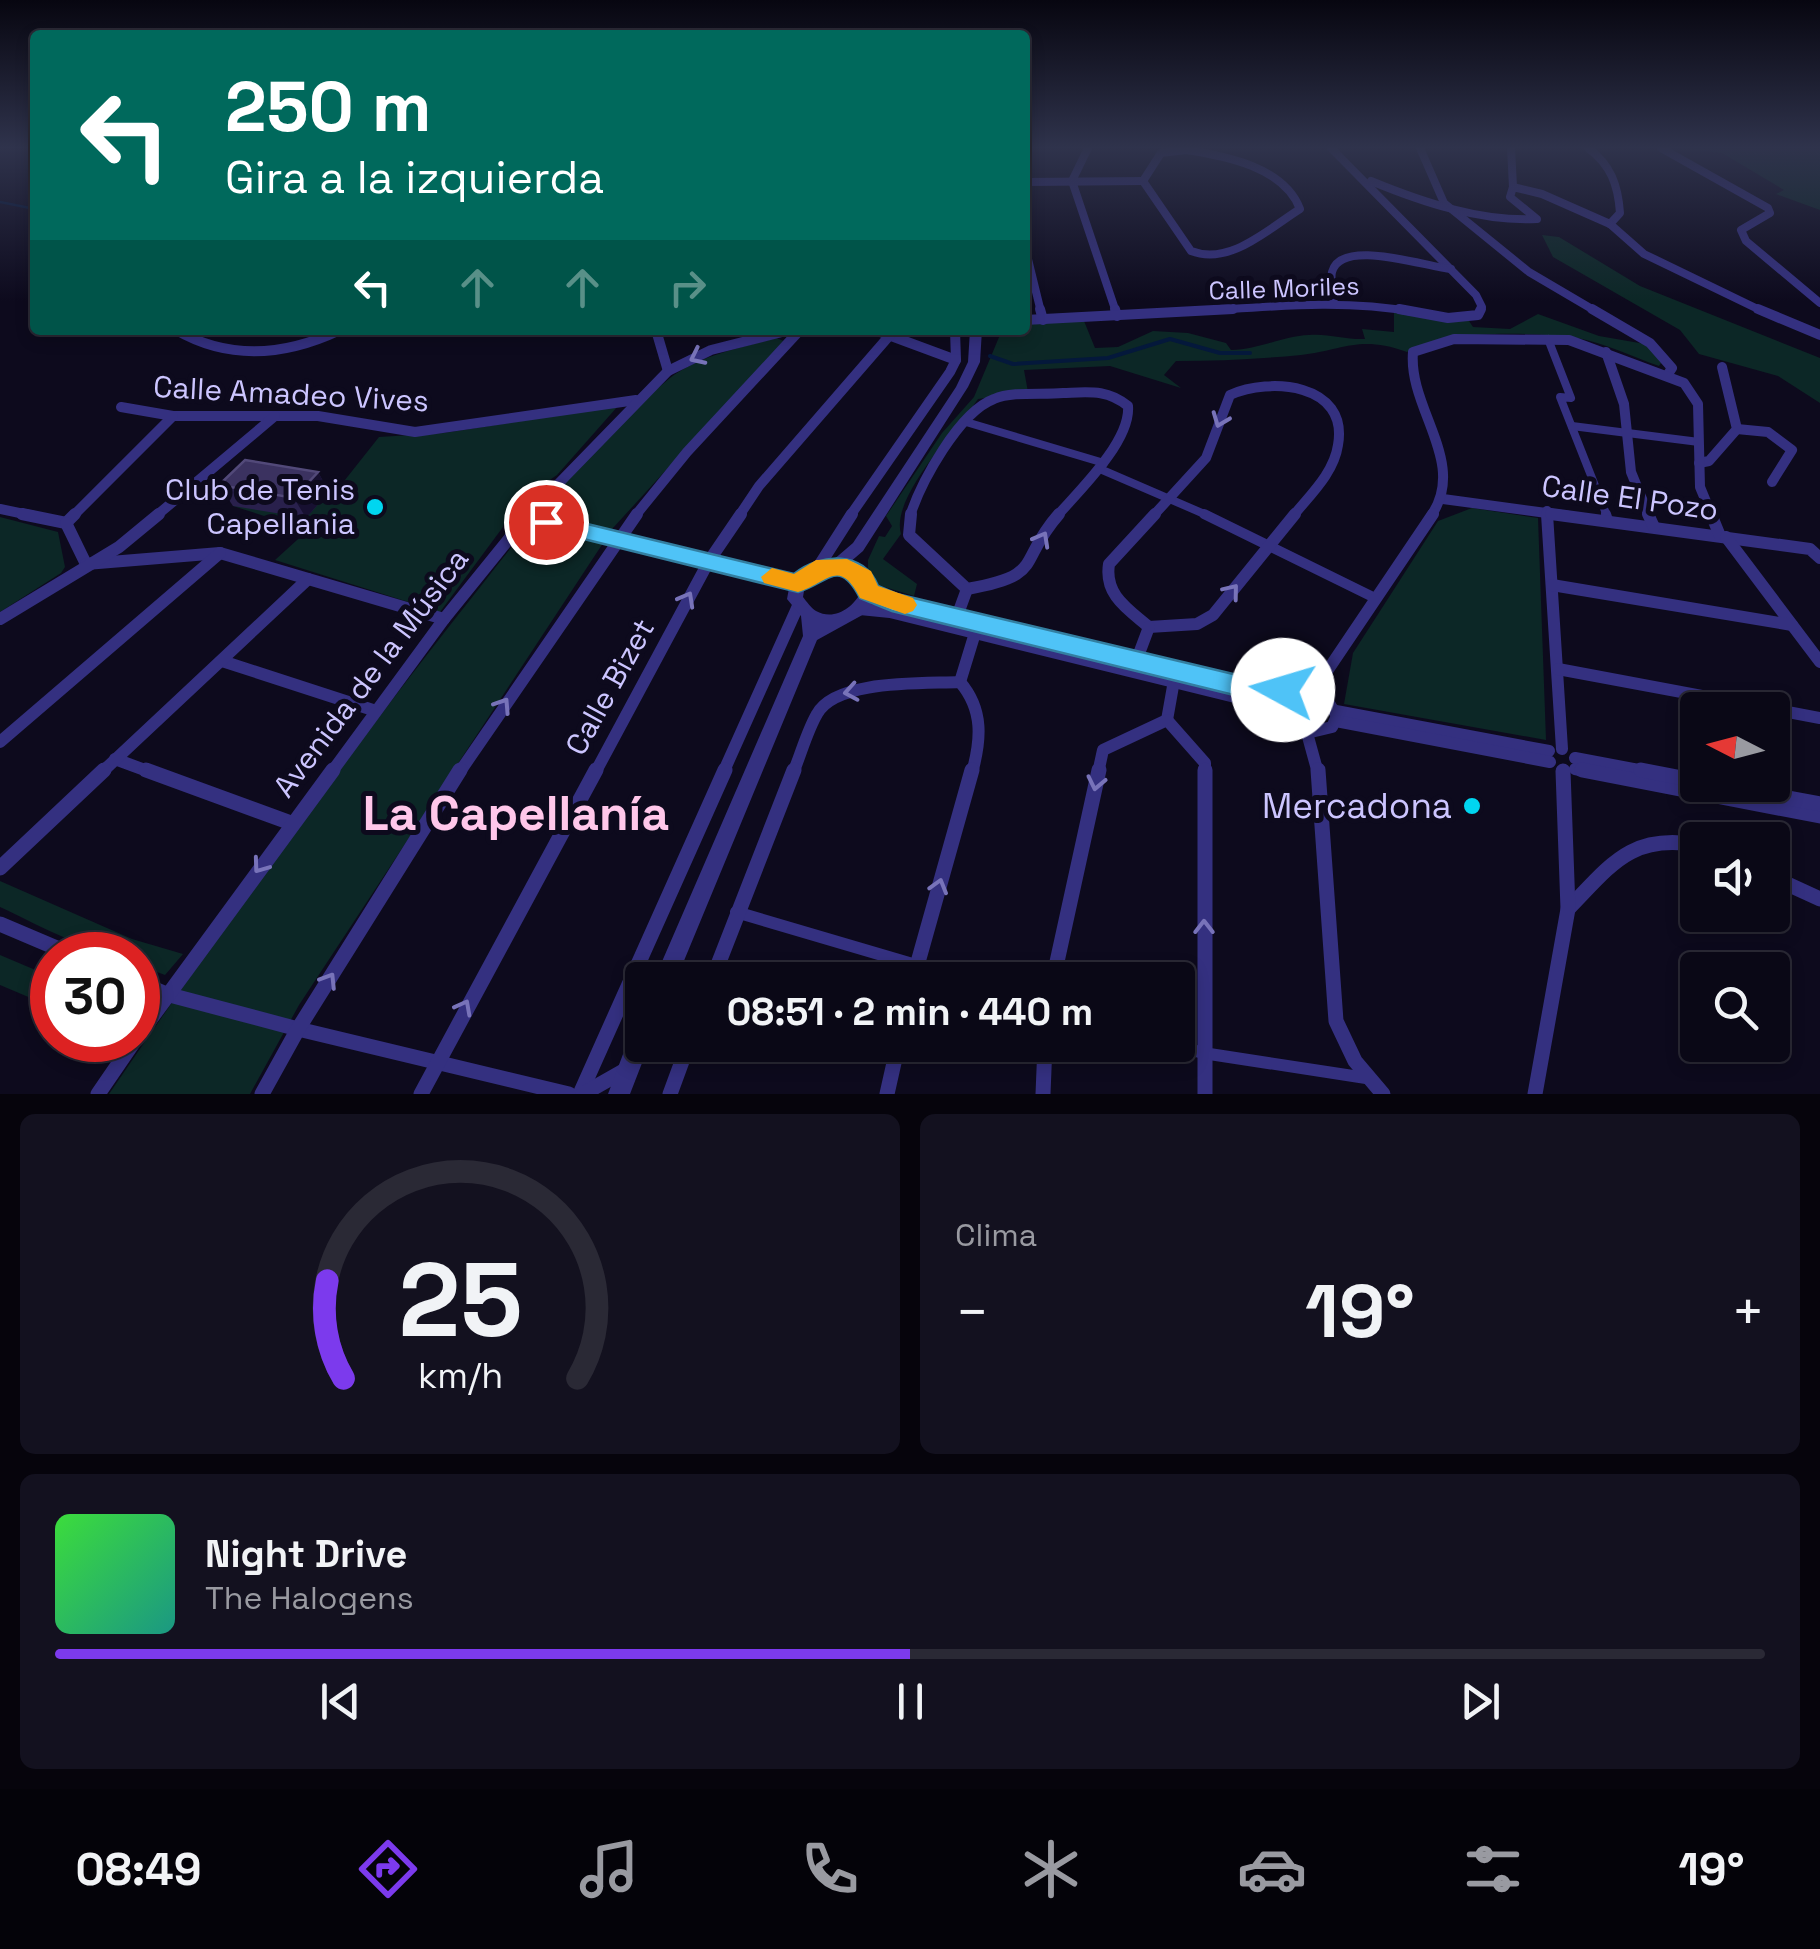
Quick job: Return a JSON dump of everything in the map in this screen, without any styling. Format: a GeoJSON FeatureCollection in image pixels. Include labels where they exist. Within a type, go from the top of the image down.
{"type":"FeatureCollection","features":[{"type":"Feature","properties":{"kind":"street"},"geometry":{"type":"LineString","coordinates":[[1078,199],[1117,316]]}},
{"type":"Feature","properties":{"kind":"street"},"geometry":{"type":"LineString","coordinates":[[1156,199],[1186,248],[1197,254],[1217,256],[1229,253],[1300,208],[1296,199]]}},
{"type":"Feature","properties":{"kind":"street","name":"Calle Moriles"},"geometry":{"type":"LineString","coordinates":[[1030,320],[1334,304],[1370,304],[1448,318],[1478,315],[1482,307],[1476,295],[1383,199]]}},
{"type":"Feature","properties":{"kind":"street"},"geometry":{"type":"LineString","coordinates":[[1417,199],[1518,219],[1537,219],[1513,199]]}},
{"type":"Feature","properties":{"kind":"street"},"geometry":{"type":"LineString","coordinates":[[1442,199],[1530,272],[1650,343],[1672,368],[1668,374]]}},
{"type":"Feature","properties":{"kind":"street"},"geometry":{"type":"LineString","coordinates":[[1553,199],[1610,224],[1630,244],[1696,280],[1820,335]]}},
{"type":"Feature","properties":{"kind":"street"},"geometry":{"type":"LineString","coordinates":[[1610,224],[1620,213],[1619,199]]}},
{"type":"Feature","properties":{"kind":"street"},"geometry":{"type":"LineString","coordinates":[[1752,199],[1768,208],[1770,214],[1741,230],[1746,241],[1820,303]]}},
{"type":"Feature","properties":{"kind":"street"},"geometry":{"type":"LineString","coordinates":[[1334,304],[1332,272],[1336,263],[1348,256],[1372,254],[1451,269]]}},
{"type":"Feature","properties":{"kind":"street"},"geometry":{"type":"LineString","coordinates":[[1030,267],[1043,320]]}},
{"type":"Feature","properties":{"kind":"street"},"geometry":{"type":"LineString","coordinates":[[184,335],[214,350],[247,352],[284,350],[326,335]]}},
{"type":"Feature","properties":{"kind":"street"},"geometry":{"type":"LineString","coordinates":[[191,340],[197,335]]}},
{"type":"Feature","properties":{"kind":"street"},"geometry":{"type":"LineString","coordinates":[[657,335],[668,372]]}},
{"type":"Feature","properties":{"kind":"street","name":"Avenida de la Música"},"geometry":{"type":"LineString","coordinates":[[160,1003],[444,619],[526,517],[636,400],[668,372],[711,350],[770,335]]}},
{"type":"Feature","properties":{"kind":"street"},"geometry":{"type":"LineString","coordinates":[[262,1094],[298,1029],[462,768],[616,539],[687,452],[795,335]]}},
{"type":"Feature","properties":{"kind":"street"},"geometry":{"type":"LineString","coordinates":[[890,335],[956,360]]}},
{"type":"Feature","properties":{"kind":"street","name":"Calle Bizet"},"geometry":{"type":"LineString","coordinates":[[420,1094],[708,561],[759,486],[890,335]]}},
{"type":"Feature","properties":{"kind":"street"},"geometry":{"type":"LineString","coordinates":[[798,583],[816,568],[956,360],[955,335]]}},
{"type":"Feature","properties":{"kind":"street"},"geometry":{"type":"LineString","coordinates":[[837,566],[858,547],[962,388],[974,362],[976,335]]}},
{"type":"Feature","properties":{"kind":"street"},"geometry":{"type":"LineString","coordinates":[[1315,689],[1443,499],[1446,462],[1408,369],[1413,352],[1454,339],[1582,342],[1668,374],[1692,392],[1698,404],[1700,487],[1723,537],[1820,662]]}},
{"type":"Feature","properties":{"kind":"street"},"geometry":{"type":"LineString","coordinates":[[1548,339],[1570,398],[1560,397],[1608,520]]}},
{"type":"Feature","properties":{"kind":"street"},"geometry":{"type":"LineString","coordinates":[[1606,352],[1624,404],[1632,472],[1654,527]]}},
{"type":"Feature","properties":{"kind":"street"},"geometry":{"type":"LineString","coordinates":[[1722,367],[1738,429]]}},
{"type":"Feature","properties":{"kind":"street"},"geometry":{"type":"LineString","coordinates":[[1296,385],[1316,392],[1334,409],[1341,438],[1338,457],[1268,546],[1213,615],[1196,624],[1149,627],[1111,594],[1105,579],[1109,564],[1206,458],[1230,395],[1245,388],[1296,385]]}},
{"type":"Feature","properties":{"kind":"street"},"geometry":{"type":"LineString","coordinates":[[1098,391],[1115,395],[1128,406],[1129,416],[1102,466],[1051,523],[1017,578],[967,589],[908,535],[906,524],[934,466],[966,422],[980,404],[994,398],[1098,391]]}},
{"type":"Feature","properties":{"kind":"street","name":"Calle Amadeo Vives"},"geometry":{"type":"LineString","coordinates":[[121,408],[173,416],[318,416],[415,432],[636,400]]}},
{"type":"Feature","properties":{"kind":"street"},"geometry":{"type":"LineString","coordinates":[[66,523],[173,416]]}},
{"type":"Feature","properties":{"kind":"street"},"geometry":{"type":"LineString","coordinates":[[0,619],[118,547],[275,416]]}},
{"type":"Feature","properties":{"kind":"street"},"geometry":{"type":"LineString","coordinates":[[966,422],[1102,466],[1375,598]]}},
{"type":"Feature","properties":{"kind":"street"},"geometry":{"type":"LineString","coordinates":[[1572,426],[1699,442]]}},
{"type":"Feature","properties":{"kind":"street"},"geometry":{"type":"LineString","coordinates":[[1699,463],[1709,461],[1738,429],[1750,427],[1784,440],[1792,450],[1772,482]]}},
{"type":"Feature","properties":{"kind":"street","name":"Calle El Pozo"},"geometry":{"type":"LineString","coordinates":[[1443,499],[1723,537],[1815,554]]}},
{"type":"Feature","properties":{"kind":"street"},"geometry":{"type":"LineString","coordinates":[[0,509],[66,523]]}},
{"type":"Feature","properties":{"kind":"street"},"geometry":{"type":"LineString","coordinates":[[1535,1094],[1568,908],[1547,511]]}},
{"type":"Feature","properties":{"kind":"street"},"geometry":{"type":"LineString","coordinates":[[526,517],[798,583]]}},
{"type":"Feature","properties":{"kind":"street"},"geometry":{"type":"LineString","coordinates":[[66,523],[86,564]]}},
{"type":"Feature","properties":{"kind":"street"},"geometry":{"type":"LineString","coordinates":[[858,547],[858,572],[868,592],[955,622],[975,633],[1134,666]]}},
{"type":"Feature","properties":{"kind":"street"},"geometry":{"type":"LineString","coordinates":[[86,564],[220,553],[444,619]]}},
{"type":"Feature","properties":{"kind":"street"},"geometry":{"type":"LineString","coordinates":[[0,742],[220,553]]}},
{"type":"Feature","properties":{"kind":"street"},"geometry":{"type":"LineString","coordinates":[[816,568],[837,566],[858,572]]}},
{"type":"Feature","properties":{"kind":"street"},"geometry":{"type":"LineString","coordinates":[[0,868],[308,579]]}},
{"type":"Feature","properties":{"kind":"street"},"geometry":{"type":"LineString","coordinates":[[798,583],[811,636]]}},
{"type":"Feature","properties":{"kind":"street"},"geometry":{"type":"LineString","coordinates":[[1552,585],[1792,626]]}},
{"type":"Feature","properties":{"kind":"street"},"geometry":{"type":"LineString","coordinates":[[955,622],[967,589]]}},
{"type":"Feature","properties":{"kind":"street"},"geometry":{"type":"LineString","coordinates":[[860,609],[868,592]]}},
{"type":"Feature","properties":{"kind":"street"},"geometry":{"type":"LineString","coordinates":[[673,962],[811,636],[860,609],[955,622],[1175,676],[1250,688],[1283,690],[1297,685],[1315,689],[1329,698],[1336,716]]}},
{"type":"Feature","properties":{"kind":"street"},"geometry":{"type":"LineString","coordinates":[[804,610],[836,620]]}},
{"type":"Feature","properties":{"kind":"street"},"geometry":{"type":"LineString","coordinates":[[581,1094],[804,610]]}},
{"type":"Feature","properties":{"kind":"street"},"geometry":{"type":"LineString","coordinates":[[1134,666],[1149,627]]}},
{"type":"Feature","properties":{"kind":"street"},"geometry":{"type":"LineString","coordinates":[[960,682],[975,633]]}},
{"type":"Feature","properties":{"kind":"street"},"geometry":{"type":"LineString","coordinates":[[222,661],[376,711]]}},
{"type":"Feature","properties":{"kind":"street"},"geometry":{"type":"LineString","coordinates":[[1558,669],[1820,718]]}},
{"type":"Feature","properties":{"kind":"street"},"geometry":{"type":"LineString","coordinates":[[1175,676],[1280,713]]}},
{"type":"Feature","properties":{"kind":"street"},"geometry":{"type":"LineString","coordinates":[[1167,720],[1175,676]]}},
{"type":"Feature","properties":{"kind":"street"},"geometry":{"type":"LineString","coordinates":[[718,962],[818,710],[831,696],[853,690],[960,682]]}},
{"type":"Feature","properties":{"kind":"street"},"geometry":{"type":"LineString","coordinates":[[918,962],[982,736],[970,694],[960,682]]}},
{"type":"Feature","properties":{"kind":"street"},"geometry":{"type":"LineString","coordinates":[[1283,690],[1277,700],[1280,713],[1291,726],[1307,733],[1325,732],[1336,716]]}},
{"type":"Feature","properties":{"kind":"street"},"geometry":{"type":"LineString","coordinates":[[1336,716],[1820,816]]}},
{"type":"Feature","properties":{"kind":"street"},"geometry":{"type":"LineString","coordinates":[[1057,962],[1103,750],[1167,720]]}},
{"type":"Feature","properties":{"kind":"street"},"geometry":{"type":"LineString","coordinates":[[1167,720],[1205,763],[1205,1094]]}},
{"type":"Feature","properties":{"kind":"street"},"geometry":{"type":"LineString","coordinates":[[1307,733],[1318,772],[1336,1021],[1347,1050],[1366,1078],[1383,1094]]}},
{"type":"Feature","properties":{"kind":"street"},"geometry":{"type":"LineString","coordinates":[[115,759],[292,824]]}},
{"type":"Feature","properties":{"kind":"street"},"geometry":{"type":"LineString","coordinates":[[1562,760],[1680,778]]}},
{"type":"Feature","properties":{"kind":"street"},"geometry":{"type":"LineString","coordinates":[[1790,798],[1820,804]]}},
{"type":"Feature","properties":{"kind":"street"},"geometry":{"type":"LineString","coordinates":[[1568,908],[1630,848],[1649,840],[1680,841]]}},
{"type":"Feature","properties":{"kind":"street"},"geometry":{"type":"LineString","coordinates":[[1790,885],[1820,899]]}},
{"type":"Feature","properties":{"kind":"street"},"geometry":{"type":"LineString","coordinates":[[736,912],[885,962]]}},
{"type":"Feature","properties":{"kind":"street"},"geometry":{"type":"LineString","coordinates":[[0,924],[30,937]]}},
{"type":"Feature","properties":{"kind":"street"},"geometry":{"type":"LineString","coordinates":[[160,991],[569,1094]]}},
{"type":"Feature","properties":{"kind":"street"},"geometry":{"type":"LineString","coordinates":[[1195,1051],[1366,1078]]}},
{"type":"Feature","properties":{"kind":"street","name":"Avenida de la Música"},"geometry":{"type":"LineString","coordinates":[[98,1094],[120,1062]]}},
{"type":"Feature","properties":{"kind":"street"},"geometry":{"type":"LineString","coordinates":[[618,1094],[630,1062]]}},
{"type":"Feature","properties":{"kind":"street"},"geometry":{"type":"LineString","coordinates":[[670,1094],[682,1062]]}},
{"type":"Feature","properties":{"kind":"street"},"geometry":{"type":"LineString","coordinates":[[887,1094],[894,1062]]}},
{"type":"Feature","properties":{"kind":"street"},"geometry":{"type":"LineString","coordinates":[[1042,1094],[1044,1062]]}},
{"type":"Feature","properties":{"kind":"street"},"geometry":{"type":"LineString","coordinates":[[581,1094],[627,1069]]}},
{"type":"Feature","properties":{"kind":"green space"},"geometry":{"type":"Polygon","coordinates":[[[1790,199],[1820,199],[1820,210],[1790,199]]]}},
{"type":"Feature","properties":{"kind":"green space"},"geometry":{"type":"Polygon","coordinates":[[[1542,235],[1559,237],[1640,286],[1820,358],[1820,403],[1778,376],[1699,354],[1680,330],[1553,257],[1542,235]]]}},
{"type":"Feature","properties":{"kind":"green space"},"geometry":{"type":"Polygon","coordinates":[[[1394,310],[1469,321],[1473,327],[1510,329],[1538,314],[1599,336],[1645,344],[1663,360],[1659,366],[1577,338],[1514,334],[1442,339],[1407,352],[1364,344],[1301,355],[1176,361],[1164,375],[1181,388],[1110,366],[1024,370],[1028,392],[978,399],[915,483],[900,519],[901,534],[883,559],[917,584],[914,596],[875,584],[868,571],[868,560],[879,536],[885,537],[892,526],[886,516],[942,433],[974,397],[1000,335],[1030,335],[1030,324],[1084,321],[1095,348],[1118,347],[1153,331],[1188,333],[1226,343],[1231,350],[1299,336],[1365,339],[1362,329],[1394,332],[1394,310]]]}},
{"type":"Feature","properties":{"kind":"green space"},"geometry":{"type":"Polygon","coordinates":[[[776,338],[784,341],[613,528],[299,1005],[250,1094],[109,1094],[131,1062],[160,1062],[160,1021],[368,732],[558,490],[611,431],[670,378],[721,353],[776,338]]]}},
{"type":"Feature","properties":{"kind":"green space","name":"Club de Tenis Capellania"},"geometry":{"type":"Polygon","coordinates":[[[618,406],[557,475],[508,509],[503,527],[440,612],[275,560],[308,530],[233,506],[263,477],[337,490],[379,437],[444,433],[618,406]]]}},
{"type":"Feature","properties":{"kind":"green space"},"geometry":{"type":"Polygon","coordinates":[[[1472,508],[1538,518],[1546,740],[1344,704],[1353,653],[1438,521],[1472,508]]]}},
{"type":"Feature","properties":{"kind":"green space"},"geometry":{"type":"Polygon","coordinates":[[[0,517],[58,532],[65,567],[0,612],[0,517]]]}},
{"type":"Feature","properties":{"kind":"green space"},"geometry":{"type":"Polygon","coordinates":[[[0,881],[116,932],[52,932],[0,907],[0,881]]]}},
{"type":"Feature","properties":{"kind":"green space"},"geometry":{"type":"Polygon","coordinates":[[[160,947],[183,954],[165,975],[160,973],[160,947]]]}},
{"type":"Feature","properties":{"kind":"green space"},"geometry":{"type":"Polygon","coordinates":[[[0,955],[30,968],[30,998],[0,985],[0,955]]]}},
{"type":"Feature","properties":{"kind":"building"},"geometry":{"type":"Polygon","coordinates":[[[245,460],[318,472],[294,498],[219,485],[245,460]]]}},
{"type":"Feature","properties":{"kind":"waterway"},"geometry":{"type":"LineString","coordinates":[[0,202],[30,208]]}},
{"type":"Feature","properties":{"kind":"waterway"},"geometry":{"type":"LineString","coordinates":[[990,356],[1013,364],[1108,358],[1170,339],[1220,353],[1250,353]]}},
{"type":"Feature","properties":{"kind":"slow traffic"},"geometry":{"type":"LineString","coordinates":[[772,577],[798,583],[816,568],[847,567],[863,577],[868,592],[905,605]]}},
{"type":"Feature","properties":{"kind":"place","name":"Club de Tenis Capellania"},"geometry":{"type":"Point","coordinates":[375,507]}},
{"type":"Feature","properties":{"kind":"place","name":"Mercadona"},"geometry":{"type":"Point","coordinates":[1472,806]}},
{"type":"Feature","properties":{"kind":"district","name":"La Capellanía"},"geometry":{"type":"Point","coordinates":[516,813]}},
{"type":"Feature","properties":{"kind":"route"},"geometry":{"type":"LineString","coordinates":[[546,522],[798,583],[816,568],[847,567],[863,577],[868,592],[892,602],[1250,688],[1283,690]]}}]}
